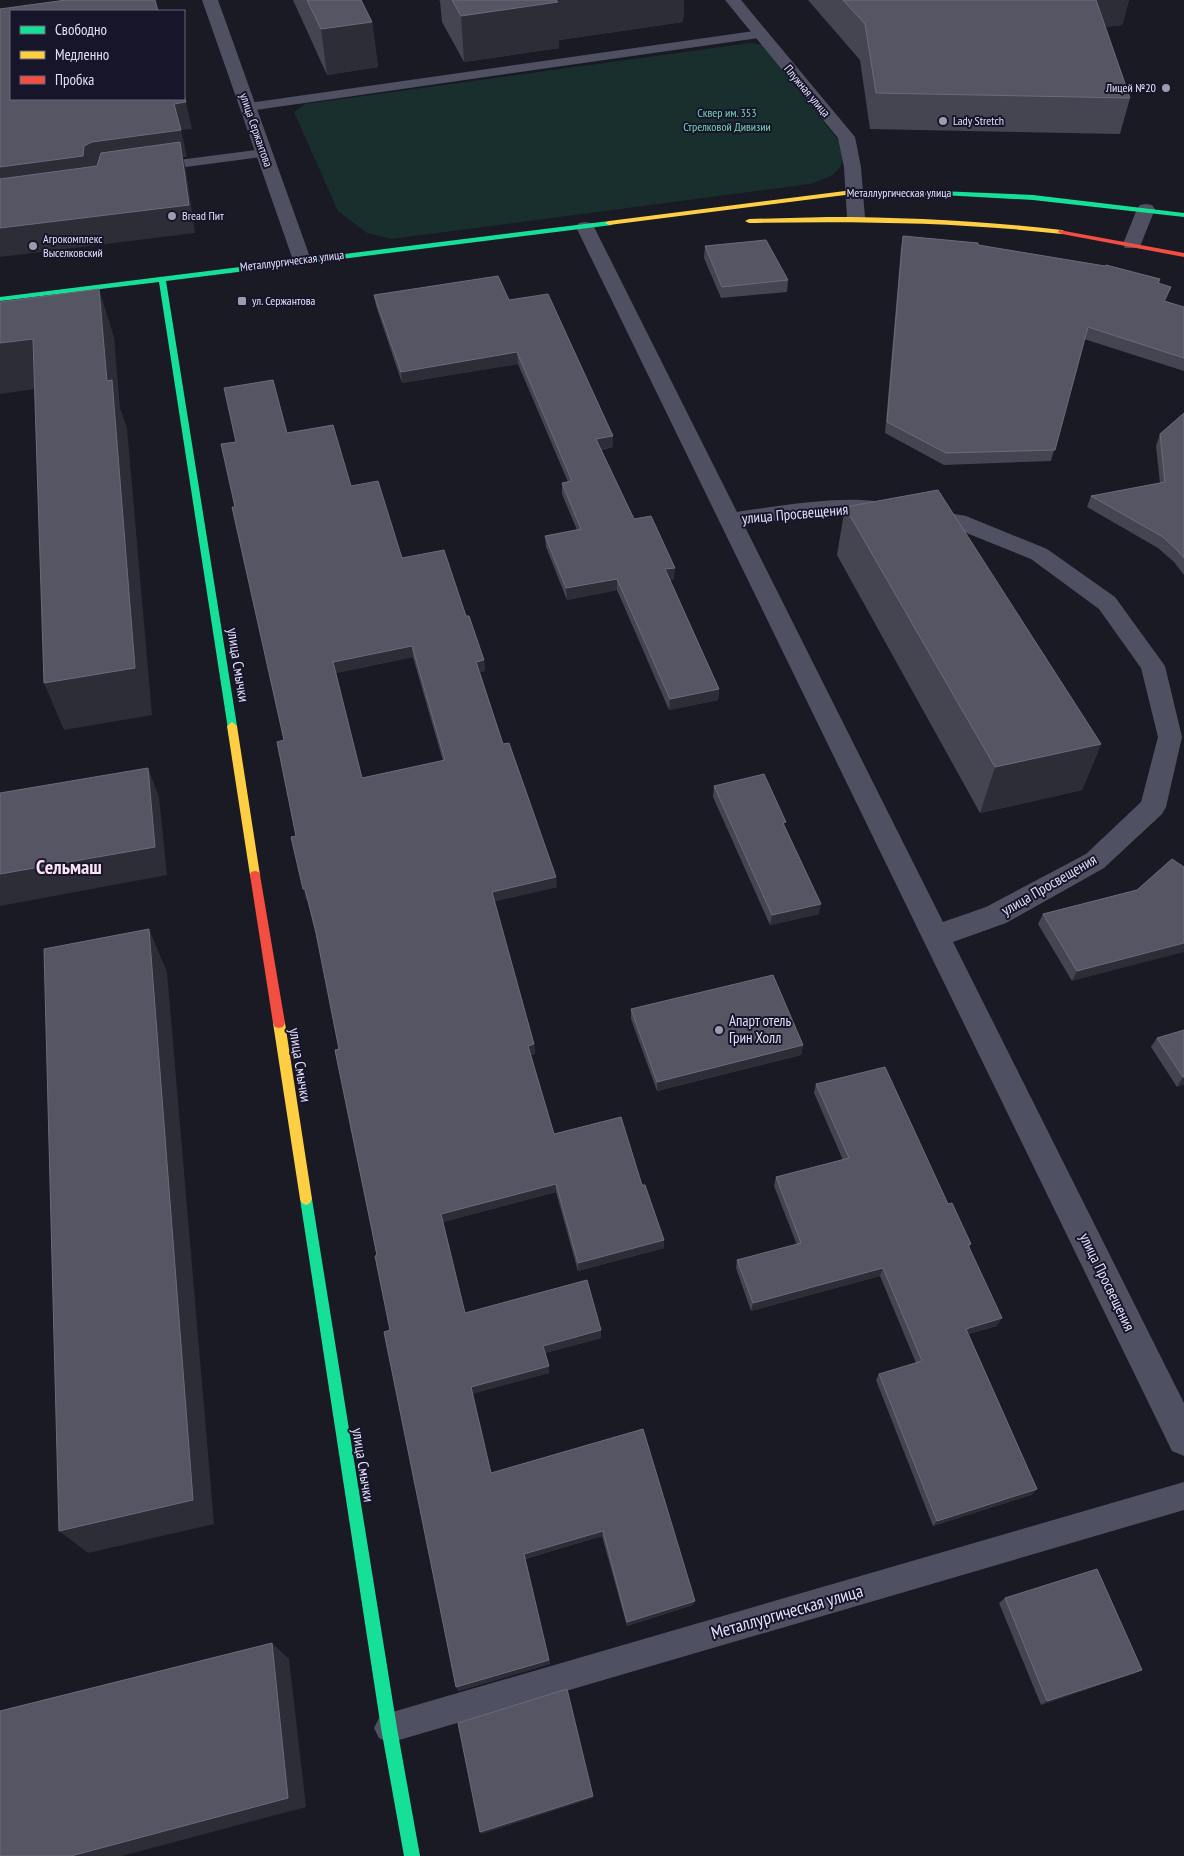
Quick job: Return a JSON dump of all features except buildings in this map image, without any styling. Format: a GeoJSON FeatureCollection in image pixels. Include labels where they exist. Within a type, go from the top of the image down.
{"type":"FeatureCollection","features":[{"type":"Feature","properties":{"kind":"street","name":"улица Сержантова"},"geometry":{"type":"LineString","coordinates":[[210,0],[302,260]]}},
{"type":"Feature","properties":{"kind":"street","name":"Плужная улица"},"geometry":{"type":"LineString","coordinates":[[733,0],[846,137],[852,154],[856,218]]}},
{"type":"Feature","properties":{"kind":"street","name":"Металлургическая улица"},"geometry":{"type":"LineString","coordinates":[[0,299],[853,192],[985,193],[1146,209],[1184,216]]}},
{"type":"Feature","properties":{"kind":"street"},"geometry":{"type":"LineString","coordinates":[[1132,244],[1146,209]]}},
{"type":"Feature","properties":{"kind":"street","name":"Металлургическая улица"},"geometry":{"type":"LineString","coordinates":[[740,222],[856,218],[980,223],[1072,233],[1184,255]]}},
{"type":"Feature","properties":{"kind":"street","name":"Металлургическая улица"},"geometry":{"type":"LineString","coordinates":[[585,227],[701,223]]}},
{"type":"Feature","properties":{"kind":"street","name":"улица Просвещения"},"geometry":{"type":"LineString","coordinates":[[585,227],[1184,1440]]}},
{"type":"Feature","properties":{"kind":"street","name":"улица Смычки"},"geometry":{"type":"LineString","coordinates":[[162,278],[390,1728],[412,1856]]}},
{"type":"Feature","properties":{"kind":"street","name":"улица Просвещения"},"geometry":{"type":"LineString","coordinates":[[731,520],[786,512],[871,507],[958,521],[1039,554],[1107,603],[1153,666],[1170,737],[1153,807],[1094,861],[996,915],[936,936]]}},
{"type":"Feature","properties":{"kind":"lane"},"geometry":{"type":"LineString","coordinates":[[248,107],[761,34]]}},
{"type":"Feature","properties":{"kind":"lane"},"geometry":{"type":"LineString","coordinates":[[138,170],[264,153]]}},
{"type":"Feature","properties":{"kind":"lane","name":"Металлургическая улица"},"geometry":{"type":"LineString","coordinates":[[390,1728],[1184,1496]]}},
{"type":"Feature","properties":{"kind":"green space","name":"Сквер им. 353 Стрелковой Дивизии"},"geometry":{"type":"Polygon","coordinates":[[[750,43],[763,45],[842,145],[843,154],[840,168],[831,176],[810,184],[391,239],[367,233],[338,211],[294,112],[305,104],[750,43]]]}},
{"type":"Feature","properties":{"kind":"traffic: fast"},"geometry":{"type":"LineString","coordinates":[[942,193],[1033,197],[1184,215]]}},
{"type":"Feature","properties":{"kind":"traffic: fast"},"geometry":{"type":"LineString","coordinates":[[0,299],[609,223]]}},
{"type":"Feature","properties":{"kind":"traffic: fast"},"geometry":{"type":"LineString","coordinates":[[162,278],[232,726]]}},
{"type":"Feature","properties":{"kind":"traffic: fast"},"geometry":{"type":"LineString","coordinates":[[306,1199],[389,1728],[412,1856]]}},
{"type":"Feature","properties":{"kind":"traffic: slow"},"geometry":{"type":"LineString","coordinates":[[609,223],[853,192],[942,193]]}},
{"type":"Feature","properties":{"kind":"traffic: slow"},"geometry":{"type":"LineString","coordinates":[[749,221],[906,220],[984,224],[1062,232]]}},
{"type":"Feature","properties":{"kind":"traffic: slow"},"geometry":{"type":"LineString","coordinates":[[232,726],[255,875]]}},
{"type":"Feature","properties":{"kind":"traffic: slow"},"geometry":{"type":"LineString","coordinates":[[279,1023],[306,1199]]}},
{"type":"Feature","properties":{"kind":"traffic: jam"},"geometry":{"type":"LineString","coordinates":[[1062,232],[1184,255]]}},
{"type":"Feature","properties":{"kind":"traffic: jam"},"geometry":{"type":"LineString","coordinates":[[255,875],[279,1023]]}},
{"type":"Feature","properties":{"kind":"place","name":"Лицей №20"},"geometry":{"type":"Point","coordinates":[1166,88]}},
{"type":"Feature","properties":{"kind":"place","name":"Lady Stretch"},"geometry":{"type":"Point","coordinates":[943,121]}},
{"type":"Feature","properties":{"kind":"place","name":"Bread Пит"},"geometry":{"type":"Point","coordinates":[172,216]}},
{"type":"Feature","properties":{"kind":"place","name":"Агрокомплекс Выселковский"},"geometry":{"type":"Point","coordinates":[33,246]}},
{"type":"Feature","properties":{"kind":"place","name":"ул. Сержантова"},"geometry":{"type":"Point","coordinates":[242,301]}},
{"type":"Feature","properties":{"kind":"place","name":"Апарт отель Грин Холл"},"geometry":{"type":"Point","coordinates":[719,1030]}},
{"type":"Feature","properties":{"kind":"district","name":"Сельмаш"},"geometry":{"type":"Point","coordinates":[69,867]}}]}
